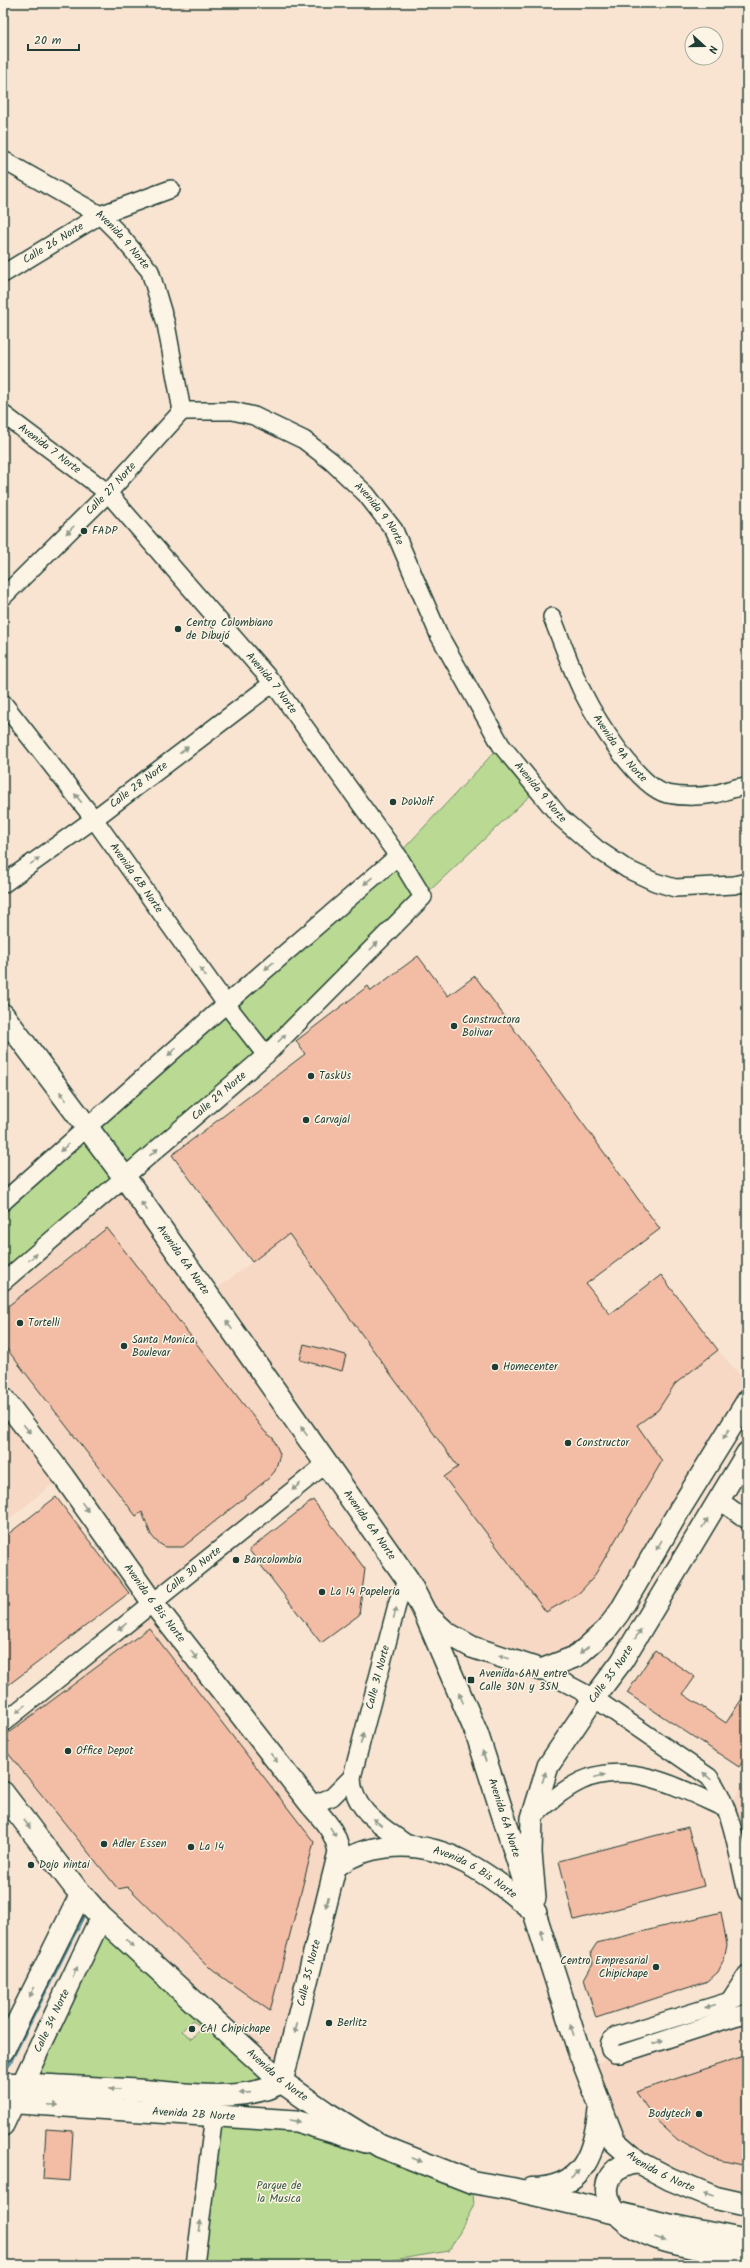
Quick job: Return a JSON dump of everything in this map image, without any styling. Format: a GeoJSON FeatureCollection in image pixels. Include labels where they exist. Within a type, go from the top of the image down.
{"type":"FeatureCollection","features":[{"type":"Feature","properties":{"kind":"main road","name":"Avenida 6A Norte"},"geometry":{"type":"LineString","coordinates":[[3,1015],[124,1178],[327,1463],[408,1580],[425,1613],[476,1734],[536,1912],[548,1958],[600,2106]]}},
{"type":"Feature","properties":{"kind":"main road","name":"Avenida 6 Norte"},"geometry":{"type":"LineString","coordinates":[[3,1793],[81,1894],[101,1917],[282,2082],[325,2112],[380,2146],[472,2182],[512,2188],[616,2212],[668,2226],[747,2241]]}},
{"type":"Feature","properties":{"kind":"main road","name":"Avenida 6 Norte"},"geometry":{"type":"LineString","coordinates":[[600,2106],[614,2141],[638,2162],[696,2190],[747,2205]]}},
{"type":"Feature","properties":{"kind":"main road"},"geometry":{"type":"LineString","coordinates":[[512,2188],[546,2188],[556,2185],[574,2175],[585,2164],[593,2150],[600,2106]]}},
{"type":"Feature","properties":{"kind":"main road"},"geometry":{"type":"LineString","coordinates":[[616,2212],[609,2204],[607,2184],[619,2167],[628,2163],[638,2162]]}},
{"type":"Feature","properties":{"kind":"street","name":"Avenida 9 Norte"},"geometry":{"type":"LineString","coordinates":[[3,160],[100,215],[118,233],[150,271],[166,324],[182,411],[233,411],[254,416],[304,440],[331,461],[366,494],[394,530],[440,635],[501,745],[561,818],[597,849],[627,869],[655,882],[675,888],[734,885],[747,882]]}},
{"type":"Feature","properties":{"kind":"street","name":"Calle 26 Norte"},"geometry":{"type":"LineString","coordinates":[[3,274],[100,215],[171,189]]}},
{"type":"Feature","properties":{"kind":"street","name":"Calle 27 Norte"},"geometry":{"type":"LineString","coordinates":[[3,597],[108,493],[182,411]]}},
{"type":"Feature","properties":{"kind":"street","name":"Avenida 7 Norte"},"geometry":{"type":"LineString","coordinates":[[3,414],[108,493],[273,683],[398,856],[423,897]]}},
{"type":"Feature","properties":{"kind":"street","name":"Avenida 9A Norte"},"geometry":{"type":"LineString","coordinates":[[552,617],[583,693],[610,738],[645,782],[665,793],[688,797],[714,794],[739,786],[747,786]]}},
{"type":"Feature","properties":{"kind":"street","name":"Calle 28 Norte"},"geometry":{"type":"LineString","coordinates":[[3,884],[94,819],[273,683]]}},
{"type":"Feature","properties":{"kind":"street","name":"Avenida 6B Norte"},"geometry":{"type":"LineString","coordinates":[[3,703],[94,819],[226,1004],[266,1055]]}},
{"type":"Feature","properties":{"kind":"street"},"geometry":{"type":"LineString","coordinates":[[3,1202],[226,1004],[398,856]]}},
{"type":"Feature","properties":{"kind":"street","name":"Calle 29 Norte"},"geometry":{"type":"LineString","coordinates":[[3,1282],[266,1055],[423,897]]}},
{"type":"Feature","properties":{"kind":"street","name":"Avenida 6 Bis Norte"},"geometry":{"type":"LineString","coordinates":[[3,1398],[62,1476],[153,1603],[335,1834],[340,1852],[338,1865]]}},
{"type":"Feature","properties":{"kind":"street"},"geometry":{"type":"LineString","coordinates":[[541,1670],[577,1656],[606,1630],[619,1613],[680,1508],[747,1401]]}},
{"type":"Feature","properties":{"kind":"street","name":"Calle 35 Norte"},"geometry":{"type":"LineString","coordinates":[[536,1912],[531,1853],[532,1818],[548,1766],[594,1698],[622,1662],[747,1452]]}},
{"type":"Feature","properties":{"kind":"street","name":"Calle 30 Norte"},"geometry":{"type":"LineString","coordinates":[[3,1723],[327,1463]]}},
{"type":"Feature","properties":{"kind":"street"},"geometry":{"type":"LineString","coordinates":[[719,1500],[747,1520]]}},
{"type":"Feature","properties":{"kind":"street","name":"Calle 31 Norte"},"geometry":{"type":"LineString","coordinates":[[352,1777],[398,1601],[408,1580]]}},
{"type":"Feature","properties":{"kind":"street"},"geometry":{"type":"LineString","coordinates":[[425,1613],[447,1633],[472,1647],[541,1670],[594,1698],[709,1777],[717,1787],[726,1809],[747,1892]]}},
{"type":"Feature","properties":{"kind":"street"},"geometry":{"type":"LineString","coordinates":[[532,1818],[553,1799],[581,1781],[608,1774],[636,1774],[662,1781],[726,1809]]}},
{"type":"Feature","properties":{"kind":"street"},"geometry":{"type":"LineString","coordinates":[[311,1805],[332,1797],[352,1777]]}},
{"type":"Feature","properties":{"kind":"street"},"geometry":{"type":"LineString","coordinates":[[352,1777],[353,1791],[360,1806],[408,1846]]}},
{"type":"Feature","properties":{"kind":"street","name":"Avenida 6 Bis Norte"},"geometry":{"type":"LineString","coordinates":[[338,1865],[350,1856],[366,1850],[408,1846],[439,1851],[468,1863],[502,1885],[536,1912]]}},
{"type":"Feature","properties":{"kind":"street","name":"Calle 35 Norte"},"geometry":{"type":"LineString","coordinates":[[282,2082],[338,1865]]}},
{"type":"Feature","properties":{"kind":"street"},"geometry":{"type":"LineString","coordinates":[[3,2051],[81,1894]]}},
{"type":"Feature","properties":{"kind":"street","name":"Calle 34 Norte"},"geometry":{"type":"LineString","coordinates":[[3,2125],[9,2102],[24,2084],[101,1917]]}},
{"type":"Feature","properties":{"kind":"street"},"geometry":{"type":"LineString","coordinates":[[730,2001],[747,1974]]}},
{"type":"Feature","properties":{"kind":"street"},"geometry":{"type":"LineString","coordinates":[[747,1993],[730,2001],[616,2036],[611,2039],[609,2044],[610,2050],[615,2054],[621,2054],[747,2013]]}},
{"type":"Feature","properties":{"kind":"street","name":"Avenida 2B Norte"},"geometry":{"type":"LineString","coordinates":[[3,2083],[216,2095],[254,2092],[271,2088],[282,2082]]}},
{"type":"Feature","properties":{"kind":"street","name":"Avenida 2B Norte"},"geometry":{"type":"LineString","coordinates":[[9,2102],[296,2121],[380,2146]]}},
{"type":"Feature","properties":{"kind":"street"},"geometry":{"type":"LineString","coordinates":[[195,2265],[214,2115]]}},
{"type":"Feature","properties":{"kind":"street"},"geometry":{"type":"LineString","coordinates":[[616,2212],[631,2226],[664,2241],[747,2257]]}},
{"type":"Feature","properties":{"kind":"shaded area"},"geometry":{"type":"Polygon","coordinates":[[[124,1178],[208,1295],[333,1201],[586,1284],[610,1313],[661,1275],[718,1350],[747,1383],[747,1401],[619,1613],[541,1670],[447,1633],[327,1463],[153,1603],[335,1834],[282,2082],[101,1917],[3,1793],[3,1723],[152,1603],[63,1476],[3,1524],[3,1282],[124,1178]]]}},
{"type":"Feature","properties":{"kind":"shaded area"},"geometry":{"type":"Polygon","coordinates":[[[747,1780],[747,1892],[726,1809],[747,1780]]]}},
{"type":"Feature","properties":{"kind":"shaded area"},"geometry":{"type":"Polygon","coordinates":[[[747,2013],[747,2205],[638,2162],[585,2067],[747,2013]]]}},
{"type":"Feature","properties":{"kind":"green space"},"geometry":{"type":"Polygon","coordinates":[[[501,745],[537,789],[423,897],[266,1055],[3,1282],[3,1202],[397,856],[501,745]]]}},
{"type":"Feature","properties":{"kind":"green space"},"geometry":{"type":"Polygon","coordinates":[[[95,1927],[282,2082],[271,2088],[23,2084],[95,1927]],[[192,2020],[182,2031],[192,2039],[201,2027],[192,2020]]]}},
{"type":"Feature","properties":{"kind":"green space","name":"Parque de la Musica"},"geometry":{"type":"Polygon","coordinates":[[[214,2115],[296,2121],[472,2182],[474,2205],[449,2251],[381,2262],[378,2265],[195,2265],[214,2115]]]}},
{"type":"Feature","properties":{"kind":"building","name":"Homecenter"},"geometry":{"type":"Polygon","coordinates":[[[418,956],[448,996],[475,976],[660,1229],[586,1284],[610,1314],[661,1275],[718,1350],[675,1384],[658,1410],[637,1425],[662,1461],[593,1578],[579,1593],[546,1612],[444,1477],[458,1467],[289,1234],[252,1262],[172,1155],[305,1054],[296,1041],[368,986],[371,991],[418,956]]]}},
{"type":"Feature","properties":{"kind":"building","name":"Santa Monica Boulevar"},"geometry":{"type":"Polygon","coordinates":[[[107,1228],[265,1432],[273,1438],[280,1454],[275,1471],[269,1478],[183,1547],[165,1547],[157,1542],[151,1535],[142,1512],[136,1516],[3,1344],[3,1310],[107,1228]]]}},
{"type":"Feature","properties":{"kind":"building"},"geometry":{"type":"Polygon","coordinates":[[[304,1344],[346,1355],[342,1371],[300,1360],[304,1344]]]}},
{"type":"Feature","properties":{"kind":"building"},"geometry":{"type":"Polygon","coordinates":[[[56,1497],[129,1593],[3,1689],[3,1538],[56,1497]]]}},
{"type":"Feature","properties":{"kind":"building","name":"La 14 Papeleria"},"geometry":{"type":"Polygon","coordinates":[[[313,1500],[365,1569],[359,1615],[321,1643],[249,1550],[313,1500]]]}},
{"type":"Feature","properties":{"kind":"building","name":"La 14"},"geometry":{"type":"Polygon","coordinates":[[[149,1628],[314,1842],[270,2011],[212,1970],[128,1887],[118,1889],[3,1747],[3,1737],[149,1628]]]}},
{"type":"Feature","properties":{"kind":"building"},"geometry":{"type":"Polygon","coordinates":[[[655,1650],[695,1677],[683,1694],[726,1723],[747,1691],[747,1755],[739,1767],[627,1693],[655,1650]]]}},
{"type":"Feature","properties":{"kind":"building"},"geometry":{"type":"Polygon","coordinates":[[[688,1827],[704,1886],[574,1920],[559,1861],[688,1827]]]}},
{"type":"Feature","properties":{"kind":"building","name":"Centro Empresarial Chipichape"},"geometry":{"type":"Polygon","coordinates":[[[721,1912],[727,1945],[724,1960],[718,1972],[708,1981],[596,2018],[584,1979],[593,1963],[591,1952],[597,1943],[721,1912]]]}},
{"type":"Feature","properties":{"kind":"building","name":"Bodytech"},"geometry":{"type":"Polygon","coordinates":[[[747,2055],[747,2166],[710,2158],[678,2140],[654,2118],[636,2092],[747,2055]]]}},
{"type":"Feature","properties":{"kind":"building"},"geometry":{"type":"Polygon","coordinates":[[[46,2129],[73,2131],[70,2181],[43,2179],[46,2129]]]}},
{"type":"Feature","properties":{"kind":"waterway"},"geometry":{"type":"LineString","coordinates":[[8,2065],[82,1917]]}},
{"type":"Feature","properties":{"kind":"place","name":"FADP"},"geometry":{"type":"Point","coordinates":[84,531]}},
{"type":"Feature","properties":{"kind":"place","name":"Centro Colombiano de Dibujó"},"geometry":{"type":"Point","coordinates":[178,629]}},
{"type":"Feature","properties":{"kind":"place","name":"DoWolf"},"geometry":{"type":"Point","coordinates":[393,802]}},
{"type":"Feature","properties":{"kind":"place","name":"Constructora Bolivar"},"geometry":{"type":"Point","coordinates":[454,1026]}},
{"type":"Feature","properties":{"kind":"place","name":"TaskUs"},"geometry":{"type":"Point","coordinates":[311,1076]}},
{"type":"Feature","properties":{"kind":"place","name":"Carvajal"},"geometry":{"type":"Point","coordinates":[306,1120]}},
{"type":"Feature","properties":{"kind":"place","name":"Tortelli"},"geometry":{"type":"Point","coordinates":[20,1323]}},
{"type":"Feature","properties":{"kind":"place","name":"Santa Monica Boulevar"},"geometry":{"type":"Point","coordinates":[124,1346]}},
{"type":"Feature","properties":{"kind":"place","name":"Homecenter"},"geometry":{"type":"Point","coordinates":[495,1367]}},
{"type":"Feature","properties":{"kind":"place","name":"Constructor"},"geometry":{"type":"Point","coordinates":[568,1443]}},
{"type":"Feature","properties":{"kind":"place","name":"Bancolombia"},"geometry":{"type":"Point","coordinates":[236,1560]}},
{"type":"Feature","properties":{"kind":"place","name":"La 14 Papeleria"},"geometry":{"type":"Point","coordinates":[322,1592]}},
{"type":"Feature","properties":{"kind":"place","name":"Avenida 6AN entre Calle 30N y 35N"},"geometry":{"type":"Point","coordinates":[471,1680]}},
{"type":"Feature","properties":{"kind":"place","name":"Office Depot"},"geometry":{"type":"Point","coordinates":[68,1751]}},
{"type":"Feature","properties":{"kind":"place","name":"Adler Essen"},"geometry":{"type":"Point","coordinates":[104,1844]}},
{"type":"Feature","properties":{"kind":"place","name":"La 14"},"geometry":{"type":"Point","coordinates":[191,1847]}},
{"type":"Feature","properties":{"kind":"place","name":"Dojo nintai"},"geometry":{"type":"Point","coordinates":[31,1865]}},
{"type":"Feature","properties":{"kind":"place","name":"Centro Empresarial Chipichape"},"geometry":{"type":"Point","coordinates":[656,1967]}},
{"type":"Feature","properties":{"kind":"place","name":"Berlitz"},"geometry":{"type":"Point","coordinates":[329,2023]}},
{"type":"Feature","properties":{"kind":"place","name":"CAI Chipichape"},"geometry":{"type":"Point","coordinates":[192,2029]}},
{"type":"Feature","properties":{"kind":"place","name":"Bodytech"},"geometry":{"type":"Point","coordinates":[699,2114]}}]}
